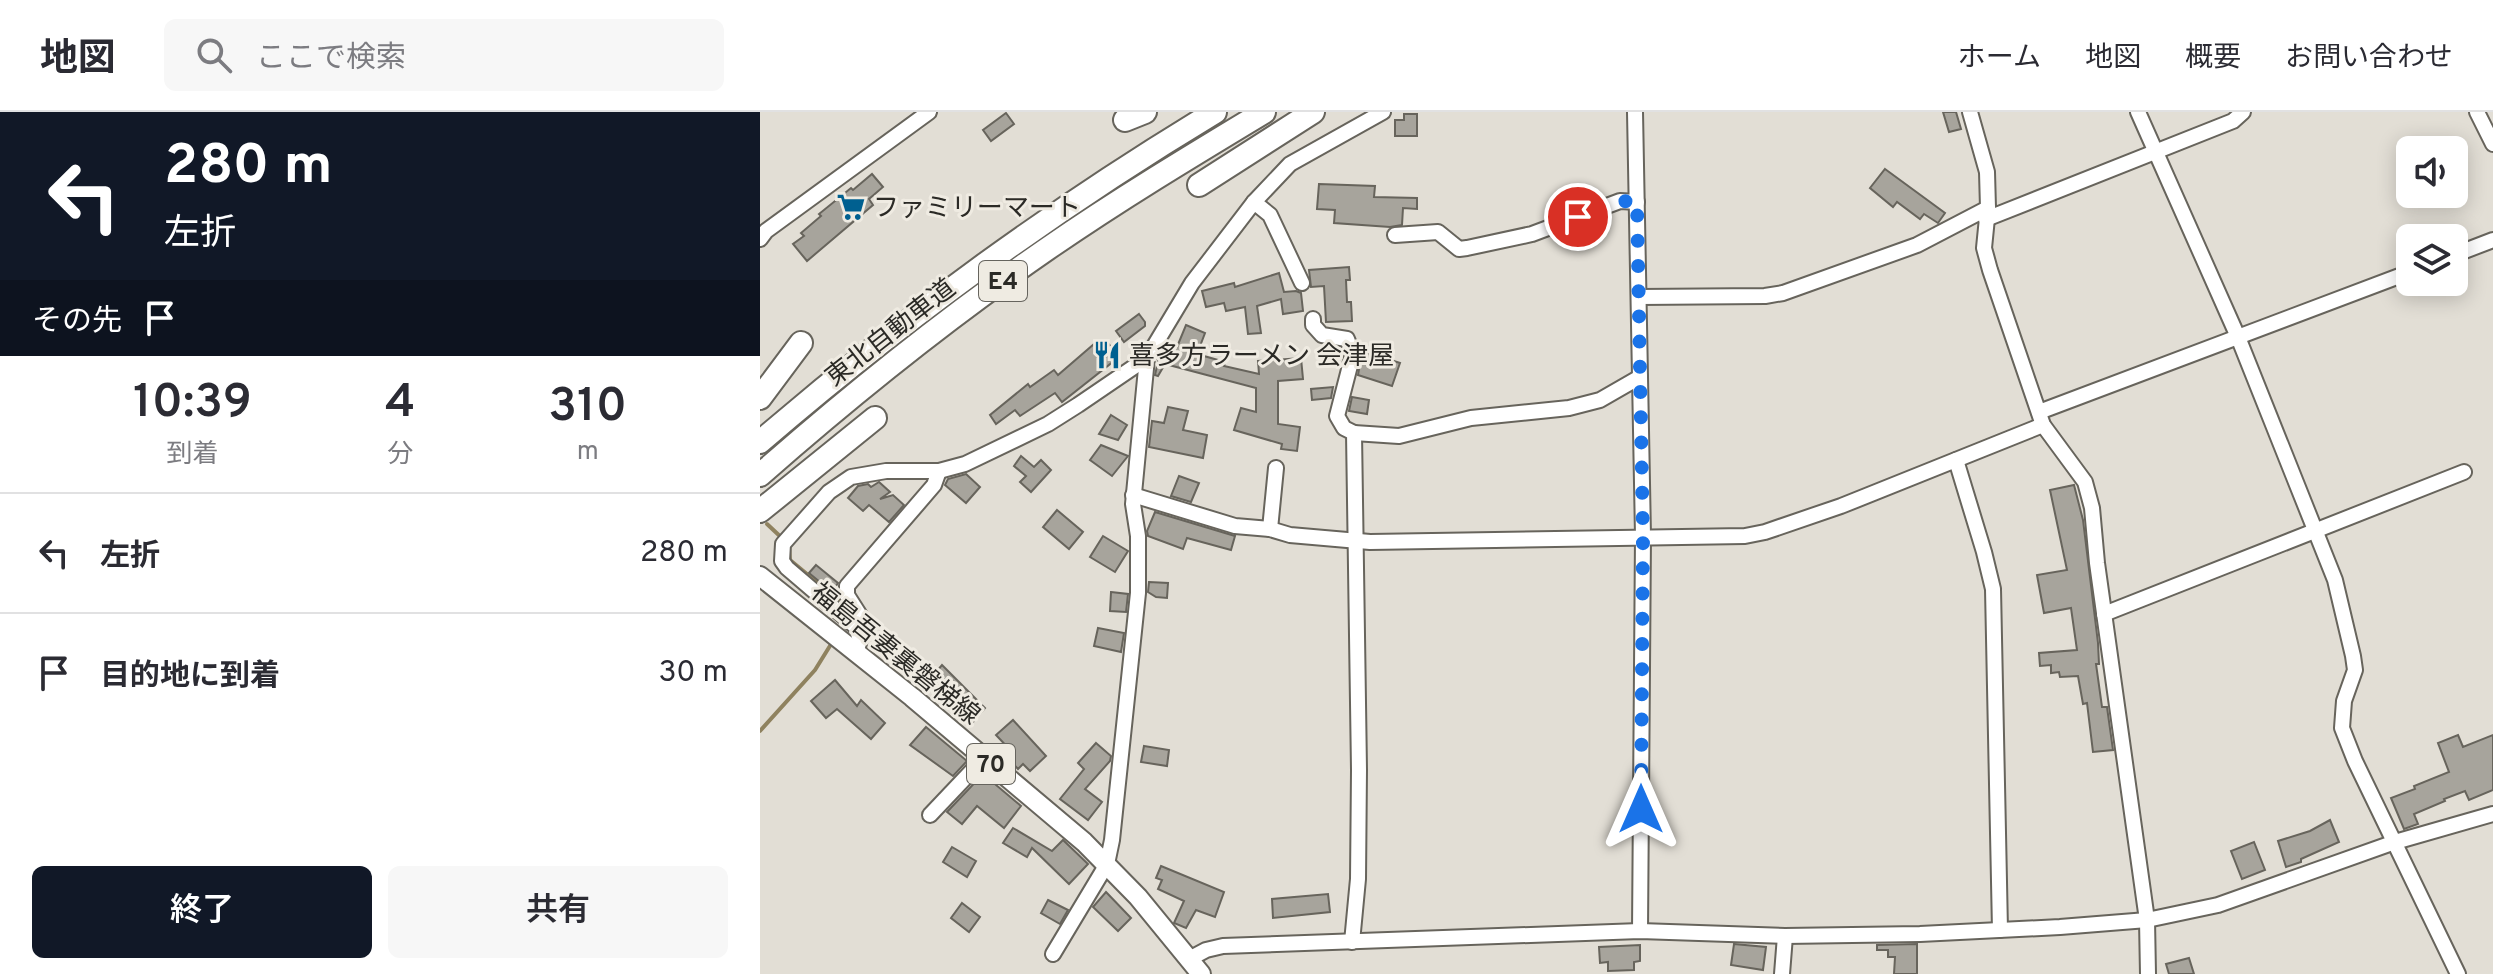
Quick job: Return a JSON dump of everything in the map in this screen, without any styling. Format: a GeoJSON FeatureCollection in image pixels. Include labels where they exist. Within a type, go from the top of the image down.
{"type":"FeatureCollection","features":[{"type":"Feature","properties":{"kind":"highway","name":"東北自動車道"},"geometry":{"type":"LineString","coordinates":[[760,442],[903,323],[1009,246],[1135,160],[1215,112]]}},
{"type":"Feature","properties":{"kind":"highway","name":"東北自動車道"},"geometry":{"type":"LineString","coordinates":[[760,475],[923,339],[1047,249],[1165,171],[1264,112]]}},
{"type":"Feature","properties":{"kind":"highway"},"geometry":{"type":"LineString","coordinates":[[1199,185],[1313,112]]}},
{"type":"Feature","properties":{"kind":"highway"},"geometry":{"type":"LineString","coordinates":[[760,398],[801,343]]}},
{"type":"Feature","properties":{"kind":"highway"},"geometry":{"type":"LineString","coordinates":[[760,511],[875,418]]}},
{"type":"Feature","properties":{"kind":"main road","name":"福島吾妻裏磐梯線"},"geometry":{"type":"LineString","coordinates":[[760,576],[1040,803],[1107,864],[1196,966]]}},
{"type":"Feature","properties":{"kind":"street"},"geometry":{"type":"LineString","coordinates":[[760,239],[766,231],[929,112]]}},
{"type":"Feature","properties":{"kind":"street"},"geometry":{"type":"LineString","coordinates":[[856,653],[860,640],[856,627],[782,561],[783,544],[829,492],[851,477],[886,471],[939,471],[965,464],[1048,424],[1147,358],[1192,283],[1254,202],[1290,164],[1383,112]]}},
{"type":"Feature","properties":{"kind":"street"},"geometry":{"type":"LineString","coordinates":[[1635,112],[1643,536],[1640,931]]}},
{"type":"Feature","properties":{"kind":"street"},"geometry":{"type":"LineString","coordinates":[[1970,112],[1987,172],[1984,248],[2041,418],[2085,482],[2092,508],[2147,920],[2148,974]]}},
{"type":"Feature","properties":{"kind":"street"},"geometry":{"type":"LineString","coordinates":[[2138,112],[2238,337],[2335,580],[2355,670],[2344,701],[2342,728],[2458,974]]}},
{"type":"Feature","properties":{"kind":"street"},"geometry":{"type":"LineString","coordinates":[[1639,297],[1765,296],[1783,293],[1917,245],[1987,214],[2156,152],[2233,121],[2243,112]]}},
{"type":"Feature","properties":{"kind":"street"},"geometry":{"type":"LineString","coordinates":[[2477,112],[2493,144]]}},
{"type":"Feature","properties":{"kind":"street"},"geometry":{"type":"LineString","coordinates":[[1395,235],[1438,232],[1459,249],[1467,248],[1532,234],[1620,201],[1637,202]]}},
{"type":"Feature","properties":{"kind":"street"},"geometry":{"type":"LineString","coordinates":[[1254,202],[1270,215],[1302,283]]}},
{"type":"Feature","properties":{"kind":"street"},"geometry":{"type":"LineString","coordinates":[[2468,250],[2493,240]]}},
{"type":"Feature","properties":{"kind":"street"},"geometry":{"type":"LineString","coordinates":[[1133,495],[1235,526],[1357,541],[1745,536],[1841,506],[1956,460],[2041,418],[2238,337],[2396,277]]}},
{"type":"Feature","properties":{"kind":"street"},"geometry":{"type":"LineString","coordinates":[[1313,319],[1313,325],[1322,335],[1347,339],[1350,344],[1353,354],[1337,416],[1344,428],[1354,433],[1399,436],[1471,418],[1569,408],[1600,400],[1640,377]]}},
{"type":"Feature","properties":{"kind":"street"},"geometry":{"type":"LineString","coordinates":[[1053,954],[1107,864],[1112,840],[1138,593],[1138,536],[1133,495],[1147,358]]}},
{"type":"Feature","properties":{"kind":"street"},"geometry":{"type":"LineString","coordinates":[[1352,942],[1358,879],[1359,770],[1354,433]]}},
{"type":"Feature","properties":{"kind":"street"},"geometry":{"type":"LineString","coordinates":[[1956,460],[1993,589],[2000,930]]}},
{"type":"Feature","properties":{"kind":"street"},"geometry":{"type":"LineString","coordinates":[[1270,529],[1276,468]]}},
{"type":"Feature","properties":{"kind":"street"},"geometry":{"type":"LineString","coordinates":[[856,627],[861,617],[847,595],[847,586],[934,485],[939,471]]}},
{"type":"Feature","properties":{"kind":"street"},"geometry":{"type":"LineString","coordinates":[[2104,614],[2464,472]]}},
{"type":"Feature","properties":{"kind":"street"},"geometry":{"type":"LineString","coordinates":[[930,815],[984,758]]}},
{"type":"Feature","properties":{"kind":"street"},"geometry":{"type":"LineString","coordinates":[[1196,966],[1206,950],[1223,946],[1640,931],[1785,936],[2000,930],[2147,920],[2218,905],[2395,842],[2493,814]]}},
{"type":"Feature","properties":{"kind":"street"},"geometry":{"type":"LineString","coordinates":[[1782,974],[1785,936]]}},
{"type":"Feature","properties":{"kind":"building"},"geometry":{"type":"Polygon","coordinates":[[[1943,112],[1956,112],[1961,129],[1949,132],[1943,112]]]}},
{"type":"Feature","properties":{"kind":"building"},"geometry":{"type":"Polygon","coordinates":[[[1006,113],[1014,124],[991,141],[983,130],[1006,113]]]}},
{"type":"Feature","properties":{"kind":"building"},"geometry":{"type":"Polygon","coordinates":[[[1404,114],[1417,114],[1417,136],[1395,136],[1395,120],[1404,120],[1404,114]]]}},
{"type":"Feature","properties":{"kind":"building"},"geometry":{"type":"Polygon","coordinates":[[[1885,169],[1945,213],[1938,223],[1924,214],[1920,219],[1897,202],[1893,207],[1870,188],[1885,169]]]}},
{"type":"Feature","properties":{"kind":"building"},"geometry":{"type":"Polygon","coordinates":[[[872,174],[883,187],[869,199],[873,205],[807,261],[793,244],[804,236],[801,233],[821,216],[819,214],[872,174]]]}},
{"type":"Feature","properties":{"kind":"building"},"geometry":{"type":"Polygon","coordinates":[[[1319,184],[1375,186],[1374,197],[1417,198],[1417,209],[1403,208],[1402,225],[1334,223],[1335,210],[1317,209],[1319,184]]]}},
{"type":"Feature","properties":{"kind":"building"},"geometry":{"type":"Polygon","coordinates":[[[1349,267],[1347,302],[1351,302],[1352,321],[1326,322],[1324,286],[1311,287],[1309,270],[1349,267]]]}},
{"type":"Feature","properties":{"kind":"building"},"geometry":{"type":"Polygon","coordinates":[[[1279,273],[1284,292],[1301,293],[1303,311],[1283,314],[1281,299],[1257,306],[1261,333],[1248,334],[1245,307],[1226,311],[1224,303],[1206,307],[1202,291],[1234,283],[1235,287],[1279,273]]]}},
{"type":"Feature","properties":{"kind":"building"},"geometry":{"type":"Polygon","coordinates":[[[1139,314],[1145,326],[1124,342],[1116,331],[1139,314]]]}},
{"type":"Feature","properties":{"kind":"building"},"geometry":{"type":"Polygon","coordinates":[[[1186,325],[1205,333],[1197,354],[1225,362],[1224,366],[1259,374],[1258,361],[1301,358],[1303,379],[1278,381],[1278,424],[1300,427],[1297,451],[1281,449],[1282,444],[1234,430],[1241,408],[1256,412],[1256,388],[1165,364],[1158,376],[1155,375],[1159,357],[1167,344],[1177,347],[1186,325]]]}},
{"type":"Feature","properties":{"kind":"building"},"geometry":{"type":"Polygon","coordinates":[[[1108,343],[1119,357],[1062,402],[1055,393],[1020,416],[1015,410],[996,424],[990,415],[1028,384],[1030,387],[1054,370],[1058,375],[1094,344],[1099,351],[1108,343]]]}},
{"type":"Feature","properties":{"kind":"building"},"geometry":{"type":"Polygon","coordinates":[[[1362,351],[1400,363],[1392,386],[1358,375],[1362,351]]]}},
{"type":"Feature","properties":{"kind":"building"},"geometry":{"type":"Polygon","coordinates":[[[1333,387],[1331,398],[1312,400],[1311,389],[1333,387]]]}},
{"type":"Feature","properties":{"kind":"building"},"geometry":{"type":"Polygon","coordinates":[[[1352,397],[1369,400],[1367,414],[1349,411],[1352,397]]]}},
{"type":"Feature","properties":{"kind":"building"},"geometry":{"type":"Polygon","coordinates":[[[1168,407],[1188,411],[1183,430],[1207,435],[1203,458],[1149,447],[1152,421],[1164,423],[1168,407]]]}},
{"type":"Feature","properties":{"kind":"building"},"geometry":{"type":"Polygon","coordinates":[[[1111,415],[1127,425],[1118,440],[1099,434],[1111,415]]]}},
{"type":"Feature","properties":{"kind":"building"},"geometry":{"type":"Polygon","coordinates":[[[1101,445],[1128,456],[1112,476],[1090,460],[1101,445]]]}},
{"type":"Feature","properties":{"kind":"building"},"geometry":{"type":"Polygon","coordinates":[[[1021,456],[1034,467],[1041,460],[1051,470],[1031,492],[1020,482],[1026,476],[1014,466],[1021,456]]]}},
{"type":"Feature","properties":{"kind":"building"},"geometry":{"type":"Polygon","coordinates":[[[966,474],[980,487],[966,503],[945,485],[948,479],[966,474]]]}},
{"type":"Feature","properties":{"kind":"building"},"geometry":{"type":"Polygon","coordinates":[[[1179,476],[1199,483],[1191,502],[1171,496],[1179,476]]]}},
{"type":"Feature","properties":{"kind":"building"},"geometry":{"type":"Polygon","coordinates":[[[879,482],[890,492],[880,499],[893,495],[904,505],[889,522],[869,505],[863,511],[848,498],[858,486],[868,484],[871,487],[879,482]]]}},
{"type":"Feature","properties":{"kind":"building"},"geometry":{"type":"Polygon","coordinates":[[[2074,485],[2083,520],[2098,643],[2099,664],[2096,664],[2102,707],[2107,707],[2113,750],[2093,752],[2087,703],[2083,704],[2078,676],[2060,677],[2059,672],[2051,673],[2051,665],[2040,666],[2039,653],[2077,650],[2071,608],[2044,613],[2037,575],[2067,570],[2050,490],[2074,485]]]}},
{"type":"Feature","properties":{"kind":"building"},"geometry":{"type":"Polygon","coordinates":[[[1057,510],[1083,532],[1069,549],[1043,527],[1057,510]]]}},
{"type":"Feature","properties":{"kind":"building"},"geometry":{"type":"Polygon","coordinates":[[[1155,512],[1235,536],[1231,550],[1187,538],[1183,549],[1148,536],[1155,512]]]}},
{"type":"Feature","properties":{"kind":"building"},"geometry":{"type":"Polygon","coordinates":[[[1103,536],[1128,551],[1115,572],[1090,557],[1103,536]]]}},
{"type":"Feature","properties":{"kind":"building"},"geometry":{"type":"Polygon","coordinates":[[[816,565],[838,583],[832,592],[809,573],[816,565]]]}},
{"type":"Feature","properties":{"kind":"building"},"geometry":{"type":"Polygon","coordinates":[[[1149,582],[1168,583],[1167,598],[1148,592],[1149,582]]]}},
{"type":"Feature","properties":{"kind":"building"},"geometry":{"type":"Polygon","coordinates":[[[1111,592],[1128,594],[1126,612],[1110,611],[1111,592]]]}},
{"type":"Feature","properties":{"kind":"building"},"geometry":{"type":"Polygon","coordinates":[[[1098,628],[1124,633],[1121,652],[1094,646],[1098,628]]]}},
{"type":"Feature","properties":{"kind":"building"},"geometry":{"type":"Polygon","coordinates":[[[942,665],[985,708],[973,722],[957,708],[961,704],[931,678],[942,665]]]}},
{"type":"Feature","properties":{"kind":"building"},"geometry":{"type":"Polygon","coordinates":[[[835,680],[857,706],[861,700],[885,723],[871,739],[837,709],[826,718],[811,701],[835,680]]]}},
{"type":"Feature","properties":{"kind":"building"},"geometry":{"type":"Polygon","coordinates":[[[1013,720],[1046,756],[1030,771],[1023,764],[1018,769],[1008,758],[1013,753],[996,735],[1013,720]]]}},
{"type":"Feature","properties":{"kind":"building"},"geometry":{"type":"Polygon","coordinates":[[[926,727],[967,761],[953,776],[910,745],[926,727]]]}},
{"type":"Feature","properties":{"kind":"building"},"geometry":{"type":"Polygon","coordinates":[[[2458,735],[2463,747],[2493,735],[2493,790],[2469,800],[2465,791],[2444,799],[2414,814],[2418,824],[2404,829],[2391,798],[2449,772],[2438,743],[2458,735]]]}},
{"type":"Feature","properties":{"kind":"building"},"geometry":{"type":"Polygon","coordinates":[[[1096,743],[1111,756],[1085,789],[1102,802],[1088,820],[1060,799],[1084,769],[1078,763],[1096,743]]]}},
{"type":"Feature","properties":{"kind":"building"},"geometry":{"type":"Polygon","coordinates":[[[1144,746],[1169,750],[1167,766],[1141,762],[1144,746]]]}},
{"type":"Feature","properties":{"kind":"building"},"geometry":{"type":"Polygon","coordinates":[[[983,774],[1021,806],[1004,828],[977,806],[962,824],[947,812],[983,774]]]}},
{"type":"Feature","properties":{"kind":"building"},"geometry":{"type":"Polygon","coordinates":[[[2330,820],[2339,842],[2286,867],[2278,841],[2310,831],[2330,820]]]}},
{"type":"Feature","properties":{"kind":"building"},"geometry":{"type":"Polygon","coordinates":[[[1013,828],[1052,851],[1063,840],[1088,864],[1069,884],[1032,848],[1027,857],[1003,843],[1013,828]]]}},
{"type":"Feature","properties":{"kind":"building"},"geometry":{"type":"Polygon","coordinates":[[[2254,842],[2265,870],[2242,879],[2231,851],[2254,842]]]}},
{"type":"Feature","properties":{"kind":"building"},"geometry":{"type":"Polygon","coordinates":[[[952,847],[976,861],[967,877],[943,862],[952,847]]]}},
{"type":"Feature","properties":{"kind":"building"},"geometry":{"type":"Polygon","coordinates":[[[1161,866],[1224,892],[1215,917],[1196,910],[1186,928],[1174,923],[1184,901],[1158,889],[1162,880],[1156,878],[1161,866]]]}},
{"type":"Feature","properties":{"kind":"building"},"geometry":{"type":"Polygon","coordinates":[[[1106,892],[1131,918],[1118,931],[1093,907],[1106,892]]]}},
{"type":"Feature","properties":{"kind":"building"},"geometry":{"type":"Polygon","coordinates":[[[1328,894],[1330,912],[1273,918],[1272,899],[1328,894]]]}},
{"type":"Feature","properties":{"kind":"building"},"geometry":{"type":"Polygon","coordinates":[[[1048,900],[1068,910],[1060,924],[1041,913],[1048,900]]]}},
{"type":"Feature","properties":{"kind":"building"},"geometry":{"type":"Polygon","coordinates":[[[962,903],[980,917],[969,932],[951,918],[962,903]]]}},
{"type":"Feature","properties":{"kind":"building"},"geometry":{"type":"Polygon","coordinates":[[[1734,944],[1766,947],[1763,970],[1731,965],[1734,944]]]}},
{"type":"Feature","properties":{"kind":"building"},"geometry":{"type":"Polygon","coordinates":[[[1917,944],[1917,974],[1894,974],[1895,957],[1888,957],[1888,950],[1877,950],[1877,945],[1917,944]]]}},
{"type":"Feature","properties":{"kind":"building"},"geometry":{"type":"Polygon","coordinates":[[[1640,945],[1640,961],[1634,962],[1634,970],[1608,971],[1608,962],[1600,963],[1599,947],[1640,945]]]}},
{"type":"Feature","properties":{"kind":"building"},"geometry":{"type":"Polygon","coordinates":[[[2189,958],[2194,974],[2169,974],[2166,964],[2189,958]]]}},
{"type":"Feature","properties":{"kind":"waterway"},"geometry":{"type":"LineString","coordinates":[[767,524],[783,539]]}},
{"type":"Feature","properties":{"kind":"waterway"},"geometry":{"type":"LineString","coordinates":[[789,545],[790,560],[848,608]]}},
{"type":"Feature","properties":{"kind":"waterway"},"geometry":{"type":"LineString","coordinates":[[760,731],[815,670],[833,641]]}},
{"type":"Feature","properties":{"kind":"place","name":"ファミリーマート"},"geometry":{"type":"Point","coordinates":[851,207]}},
{"type":"Feature","properties":{"kind":"place","name":"喜多方ラーメン 会津屋"},"geometry":{"type":"Point","coordinates":[1107,355]}},
{"type":"Feature","properties":{"kind":"route"},"geometry":{"type":"LineString","coordinates":[[1578,217],[1620,201],[1637,202],[1643,536],[1641,809]]}}]}
